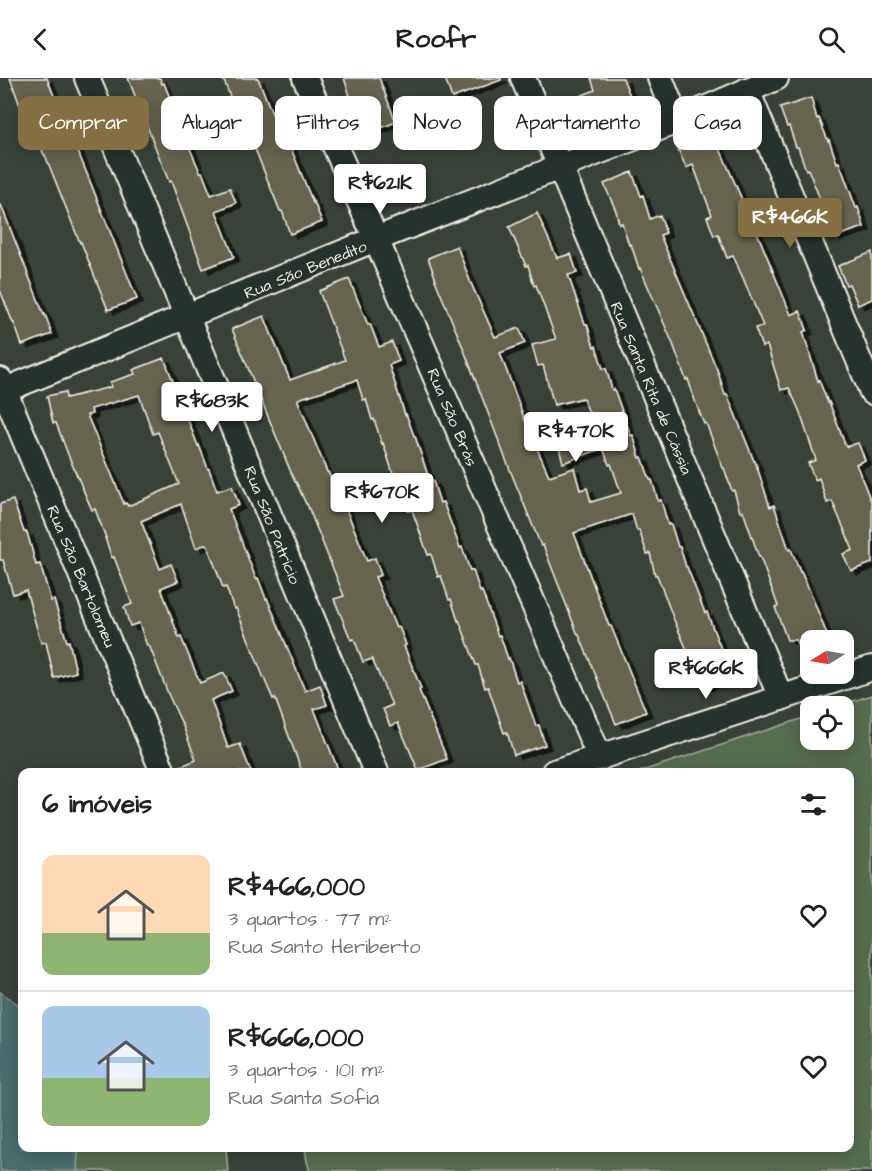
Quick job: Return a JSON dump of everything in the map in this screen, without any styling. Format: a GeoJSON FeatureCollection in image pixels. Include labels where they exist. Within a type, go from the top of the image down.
{"type":"FeatureCollection","features":[{"type":"Feature","properties":{"kind":"street","name":"Rua São Patrício"},"geometry":{"type":"LineString","coordinates":[[87,78],[374,768]]}},
{"type":"Feature","properties":{"kind":"street","name":"Rua São Brás"},"geometry":{"type":"LineString","coordinates":[[305,78],[600,758]]}},
{"type":"Feature","properties":{"kind":"street","name":"Rua Santa Rita de Cássia"},"geometry":{"type":"LineString","coordinates":[[523,78],[781,698]]}},
{"type":"Feature","properties":{"kind":"street"},"geometry":{"type":"LineString","coordinates":[[660,78],[673,111]]}},
{"type":"Feature","properties":{"kind":"street","name":"Rua São Benedito"},"geometry":{"type":"LineString","coordinates":[[733,96],[776,78]]}},
{"type":"Feature","properties":{"kind":"street"},"geometry":{"type":"LineString","coordinates":[[747,90],[872,392]]}},
{"type":"Feature","properties":{"kind":"street","name":"Rua São Benedito"},"geometry":{"type":"LineString","coordinates":[[2,388],[187,317],[376,239],[673,123]]}},
{"type":"Feature","properties":{"kind":"street","name":"Rua São Bartolomeu"},"geometry":{"type":"LineString","coordinates":[[2,388],[161,768]]}},
{"type":"Feature","properties":{"kind":"street"},"geometry":{"type":"LineString","coordinates":[[567,768],[872,668]]}},
{"type":"Feature","properties":{"kind":"green space"},"geometry":{"type":"Polygon","coordinates":[[[872,695],[872,1171],[310,1171],[306,1152],[854,1152],[854,768],[651,768],[800,719],[800,750],[854,750],[854,701],[872,695]]]}},
{"type":"Feature","properties":{"kind":"green space"},"geometry":{"type":"Polygon","coordinates":[[[78,1152],[226,1152],[228,1171],[77,1171],[78,1152]]]}},
{"type":"Feature","properties":{"kind":"water"},"geometry":{"type":"Polygon","coordinates":[[[0,992],[18,1004],[18,1152],[78,1152],[77,1171],[0,1171],[0,992]]]}},
{"type":"Feature","properties":{"kind":"building"},"geometry":{"type":"Polygon","coordinates":[[[10,78],[47,78],[54,96],[18,96],[18,100],[10,78]]]}},
{"type":"Feature","properties":{"kind":"building"},"geometry":{"type":"Polygon","coordinates":[[[128,78],[160,78],[169,96],[161,96],[161,150],[191,150],[211,195],[230,188],[236,203],[216,211],[234,257],[203,269],[171,181],[169,182],[149,131],[149,96],[135,96],[128,78]]]}},
{"type":"Feature","properties":{"kind":"building"},"geometry":{"type":"Polygon","coordinates":[[[223,78],[258,78],[275,119],[275,150],[292,150],[322,222],[290,234],[255,150],[263,150],[263,96],[230,96],[223,78]]]}},
{"type":"Feature","properties":{"kind":"building"},"geometry":{"type":"Polygon","coordinates":[[[344,78],[379,78],[393,114],[393,123],[381,128],[381,96],[350,96],[344,78]]]}},
{"type":"Feature","properties":{"kind":"building"},"geometry":{"type":"Polygon","coordinates":[[[445,78],[501,78],[501,80],[457,96],[451,96],[445,78]]]}},
{"type":"Feature","properties":{"kind":"building"},"geometry":{"type":"Polygon","coordinates":[[[591,78],[623,78],[630,96],[580,96],[595,90],[591,78]]]}},
{"type":"Feature","properties":{"kind":"building"},"geometry":{"type":"Polygon","coordinates":[[[811,98],[817,119],[819,118],[837,163],[839,162],[864,227],[834,237],[827,214],[780,108],[811,98]]]}},
{"type":"Feature","properties":{"kind":"building"},"geometry":{"type":"Polygon","coordinates":[[[42,150],[77,150],[137,299],[108,310],[42,150]]]}},
{"type":"Feature","properties":{"kind":"building"},"geometry":{"type":"Polygon","coordinates":[[[678,150],[720,150],[791,315],[800,311],[807,330],[803,332],[818,381],[829,402],[846,447],[858,443],[865,460],[856,464],[872,504],[872,563],[851,571],[843,554],[853,550],[832,501],[827,503],[819,478],[815,480],[808,463],[816,460],[799,410],[789,388],[781,390],[767,345],[762,347],[755,328],[763,326],[743,278],[733,256],[727,258],[718,234],[714,236],[707,217],[712,215],[693,165],[686,168],[678,150]]]}},
{"type":"Feature","properties":{"kind":"building"},"geometry":{"type":"Polygon","coordinates":[[[632,172],[641,196],[643,195],[650,219],[660,215],[666,233],[660,235],[718,372],[725,395],[727,394],[755,461],[770,507],[774,505],[789,550],[791,549],[825,630],[800,630],[800,651],[796,640],[787,640],[775,607],[778,606],[743,511],[740,512],[734,490],[732,491],[706,423],[704,424],[688,379],[686,380],[673,344],[639,269],[622,223],[619,224],[604,184],[632,172]]]}},
{"type":"Feature","properties":{"kind":"building"},"geometry":{"type":"Polygon","coordinates":[[[0,205],[52,334],[22,345],[0,290],[0,205]]]}},
{"type":"Feature","properties":{"kind":"building"},"geometry":{"type":"Polygon","coordinates":[[[537,213],[557,258],[571,254],[577,273],[568,275],[585,324],[587,324],[594,347],[596,346],[603,369],[606,368],[612,390],[614,389],[631,436],[633,435],[640,458],[642,457],[650,480],[652,480],[658,501],[661,500],[668,525],[671,524],[686,567],[733,675],[703,687],[657,575],[655,575],[650,553],[647,554],[632,514],[574,533],[609,626],[611,626],[646,712],[616,724],[506,460],[428,258],[457,246],[495,337],[519,328],[525,343],[500,353],[549,476],[574,468],[580,490],[587,488],[591,502],[621,493],[603,448],[563,463],[558,444],[596,430],[583,398],[554,405],[543,365],[538,366],[532,345],[556,339],[536,285],[534,286],[528,265],[526,266],[509,227],[537,213]]]}},
{"type":"Feature","properties":{"kind":"building"},"geometry":{"type":"Polygon","coordinates":[[[872,252],[872,299],[858,305],[838,266],[872,252]]]}},
{"type":"Feature","properties":{"kind":"building"},"geometry":{"type":"Polygon","coordinates":[[[349,279],[379,347],[392,342],[399,361],[389,365],[430,482],[433,481],[440,503],[443,502],[470,571],[473,570],[517,682],[520,681],[536,726],[539,725],[545,745],[514,755],[507,732],[504,733],[488,687],[485,688],[478,665],[476,665],[441,576],[438,577],[431,554],[428,555],[412,510],[408,511],[401,488],[398,489],[374,419],[372,420],[366,399],[363,400],[357,380],[298,399],[298,401],[327,472],[334,485],[336,484],[367,561],[375,558],[381,575],[375,577],[396,628],[399,627],[421,689],[419,690],[447,759],[417,768],[398,723],[390,726],[383,709],[392,705],[372,659],[363,662],[354,639],[351,640],[334,599],[344,596],[232,329],[264,316],[290,380],[345,360],[319,291],[349,279]]]}},
{"type":"Feature","properties":{"kind":"building"},"geometry":{"type":"Polygon","coordinates":[[[164,358],[217,491],[232,486],[239,505],[229,509],[256,579],[258,578],[267,598],[305,691],[320,685],[327,705],[314,709],[337,768],[301,768],[275,698],[273,699],[263,676],[236,608],[234,609],[226,587],[223,588],[207,544],[196,548],[181,504],[141,521],[160,569],[171,564],[178,581],[161,588],[179,638],[181,637],[200,683],[224,673],[232,691],[211,700],[228,748],[240,744],[249,768],[176,768],[196,760],[139,623],[130,626],[124,607],[132,604],[114,557],[112,558],[95,509],[92,510],[56,423],[53,423],[47,396],[65,392],[66,398],[111,387],[110,382],[135,374],[133,370],[164,358]],[[139,395],[91,409],[92,414],[87,415],[124,504],[128,506],[179,484],[158,432],[153,434],[139,395]]]}},
{"type":"Feature","properties":{"kind":"building"},"geometry":{"type":"Polygon","coordinates":[[[13,500],[24,532],[27,532],[36,565],[40,564],[51,601],[54,600],[67,642],[69,641],[76,672],[54,678],[46,642],[41,643],[26,590],[13,594],[3,560],[0,560],[0,504],[13,500]]]}}]}
